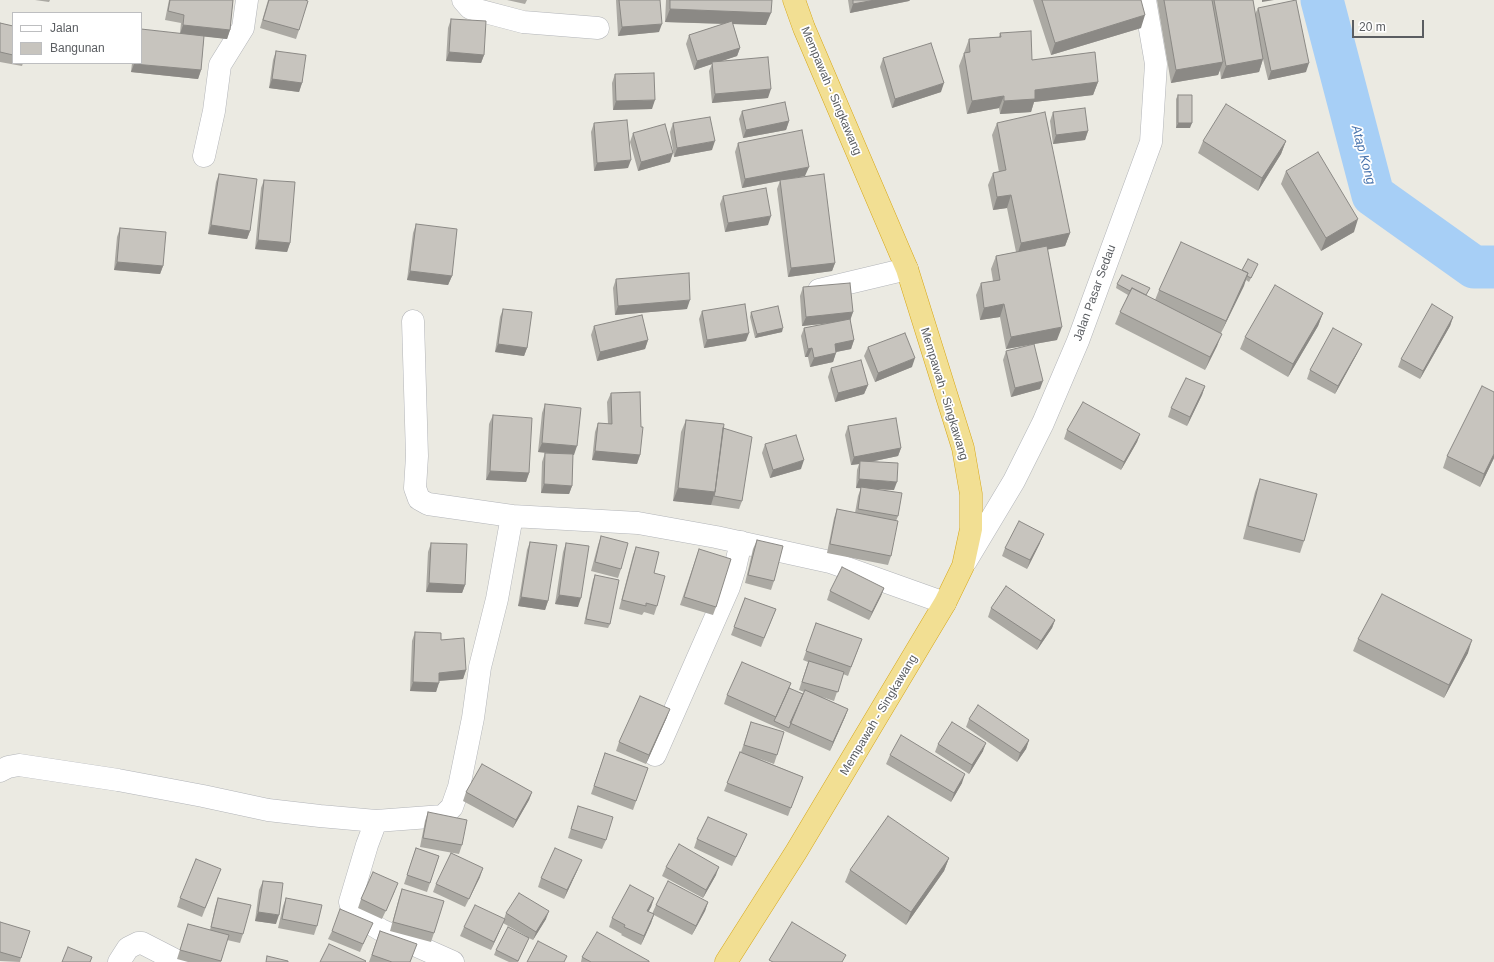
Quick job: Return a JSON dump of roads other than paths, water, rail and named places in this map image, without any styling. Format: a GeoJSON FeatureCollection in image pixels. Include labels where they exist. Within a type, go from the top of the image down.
{"type":"FeatureCollection","features":[{"type":"Feature","properties":{"kind":"highway","name":"Mempawah - Singkawang"},"geometry":{"type":"LineString","coordinates":[[726,962],[800,845],[945,603],[963,566],[971,529],[971,494],[963,448],[907,269],[804,28],[794,0]]}},
{"type":"Feature","properties":{"kind":"street"},"geometry":{"type":"LineString","coordinates":[[204,156],[214,111],[220,66],[243,28],[247,0]]}},
{"type":"Feature","properties":{"kind":"street"},"geometry":{"type":"LineString","coordinates":[[463,0],[470,8],[523,22],[598,28]]}},
{"type":"Feature","properties":{"kind":"street","name":"Jalan Pasar Sedau"},"geometry":{"type":"LineString","coordinates":[[963,566],[1014,481],[1043,423],[1080,334],[1151,142],[1156,64],[1146,0]]}},
{"type":"Feature","properties":{"kind":"street"},"geometry":{"type":"LineString","coordinates":[[810,292],[907,269]]}},
{"type":"Feature","properties":{"kind":"street"},"geometry":{"type":"LineString","coordinates":[[413,321],[417,456],[416,488],[419,499],[428,504],[512,516],[638,523],[741,542],[830,562],[945,603]]}},
{"type":"Feature","properties":{"kind":"street"},"geometry":{"type":"LineString","coordinates":[[0,771],[8,767],[19,765],[118,780],[268,810],[376,821],[443,816],[452,807],[459,788],[480,667],[497,599],[512,516]]}},
{"type":"Feature","properties":{"kind":"street"},"geometry":{"type":"LineString","coordinates":[[655,755],[728,587],[735,568],[741,542]]}},
{"type":"Feature","properties":{"kind":"street"},"geometry":{"type":"LineString","coordinates":[[376,821],[350,902],[352,909],[358,916],[381,930],[453,962]]}},
{"type":"Feature","properties":{"kind":"street"},"geometry":{"type":"LineString","coordinates":[[119,962],[128,948],[138,943],[142,943],[179,962]]}},
{"type":"Feature","properties":{"kind":"waterway","name":"Atap Kong"},"geometry":{"type":"LineString","coordinates":[[1322,0],[1373,195],[1474,267],[1494,267]]}}]}
